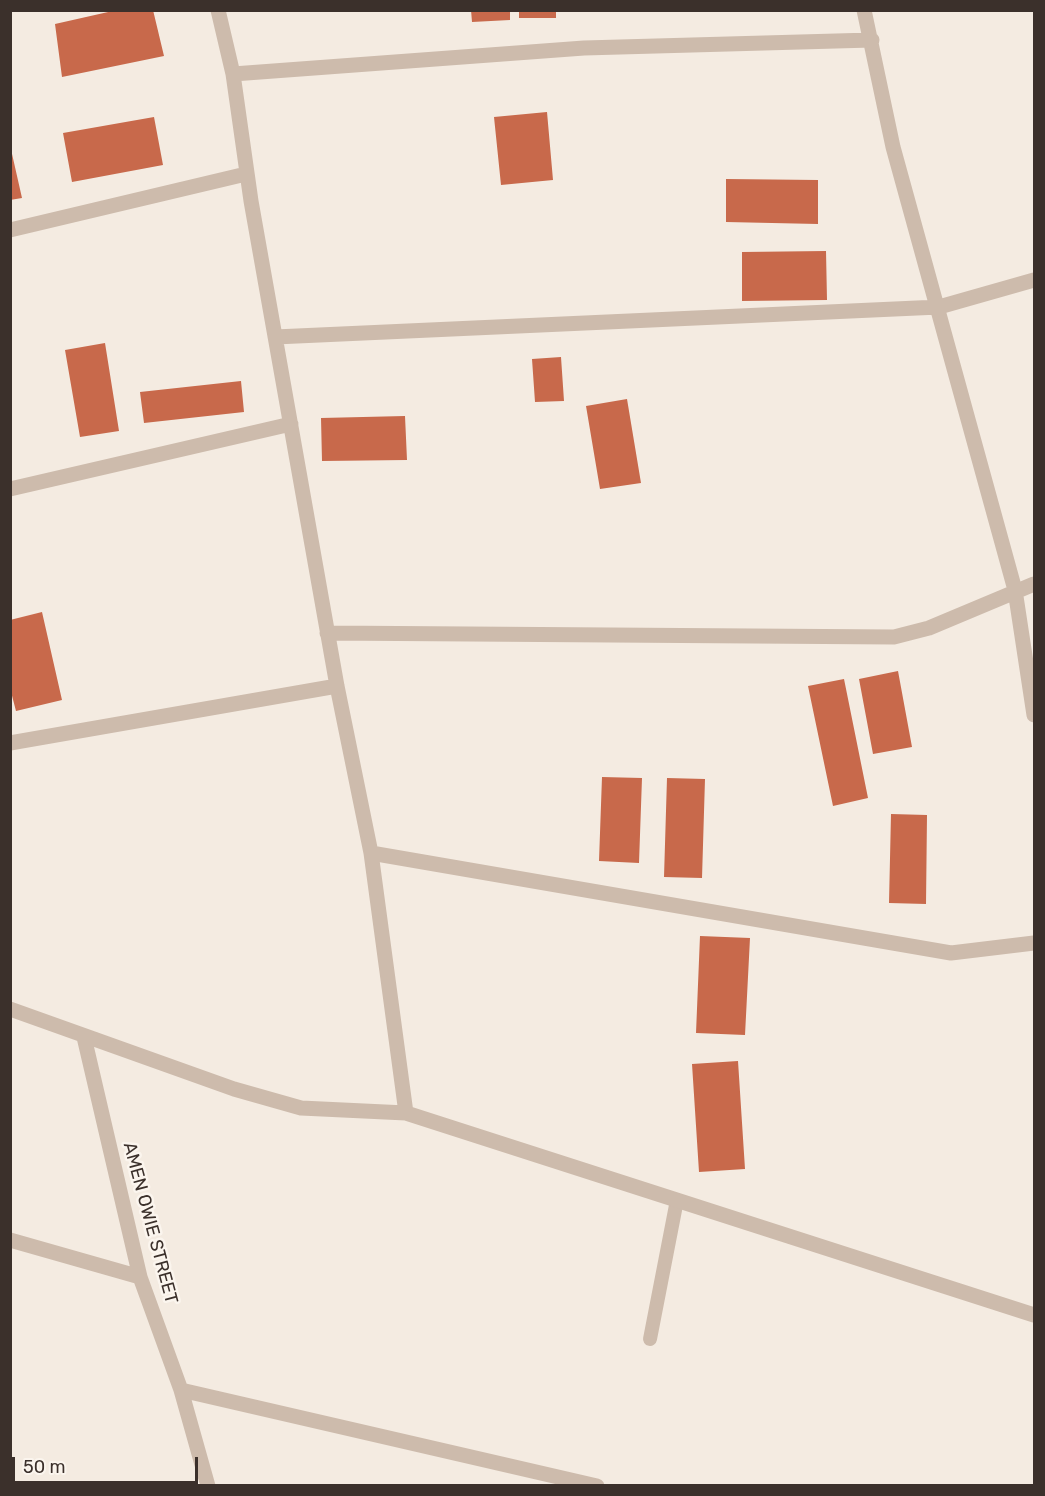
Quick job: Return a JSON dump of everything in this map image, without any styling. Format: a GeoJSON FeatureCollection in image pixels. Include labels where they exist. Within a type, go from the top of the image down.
{"type":"FeatureCollection","features":[{"type":"Feature","properties":{"kind":"street"},"geometry":{"type":"LineString","coordinates":[[218,10],[233,74],[246,174],[327,633],[370,854],[406,1113]]}},
{"type":"Feature","properties":{"kind":"street"},"geometry":{"type":"LineString","coordinates":[[864,10],[893,147],[939,307],[1015,590],[1035,715]]}},
{"type":"Feature","properties":{"kind":"street"},"geometry":{"type":"LineString","coordinates":[[233,74],[584,48],[872,40]]}},
{"type":"Feature","properties":{"kind":"street"},"geometry":{"type":"LineString","coordinates":[[10,230],[246,174]]}},
{"type":"Feature","properties":{"kind":"street"},"geometry":{"type":"LineString","coordinates":[[275,337],[939,307],[1035,280]]}},
{"type":"Feature","properties":{"kind":"street"},"geometry":{"type":"LineString","coordinates":[[10,489],[291,424]]}},
{"type":"Feature","properties":{"kind":"street"},"geometry":{"type":"LineString","coordinates":[[327,633],[894,637],[929,628],[1015,590],[1035,584]]}},
{"type":"Feature","properties":{"kind":"street"},"geometry":{"type":"LineString","coordinates":[[10,743],[337,686]]}},
{"type":"Feature","properties":{"kind":"street"},"geometry":{"type":"LineString","coordinates":[[370,854],[951,953],[1035,944]]}},
{"type":"Feature","properties":{"kind":"street"},"geometry":{"type":"LineString","coordinates":[[10,1009],[234,1089],[301,1108],[406,1113],[1035,1315]]}},
{"type":"Feature","properties":{"kind":"street","name":"AMEN OWIE STREET"},"geometry":{"type":"LineString","coordinates":[[84,1037],[140,1277],[181,1390],[208,1485]]}},
{"type":"Feature","properties":{"kind":"street"},"geometry":{"type":"LineString","coordinates":[[10,1240],[140,1277]]}},
{"type":"Feature","properties":{"kind":"street"},"geometry":{"type":"LineString","coordinates":[[181,1390],[597,1485]]}},
{"type":"Feature","properties":{"kind":"lane"},"geometry":{"type":"LineString","coordinates":[[650,1339],[677,1200]]}},
{"type":"Feature","properties":{"kind":"building"},"geometry":{"type":"Polygon","coordinates":[[[117,10],[153,10],[164,56],[62,77],[55,24],[117,10]]]}},
{"type":"Feature","properties":{"kind":"building"},"geometry":{"type":"Polygon","coordinates":[[[471,10],[510,10],[510,20],[472,22],[471,10]]]}},
{"type":"Feature","properties":{"kind":"building"},"geometry":{"type":"Polygon","coordinates":[[[519,10],[556,10],[556,18],[519,18],[519,10]]]}},
{"type":"Feature","properties":{"kind":"building"},"geometry":{"type":"Polygon","coordinates":[[[547,112],[553,180],[501,185],[494,117],[547,112]]]}},
{"type":"Feature","properties":{"kind":"building"},"geometry":{"type":"Polygon","coordinates":[[[154,117],[163,165],[72,182],[63,133],[154,117]]]}},
{"type":"Feature","properties":{"kind":"building"},"geometry":{"type":"Polygon","coordinates":[[[10,145],[22,198],[10,200],[10,145]]]}},
{"type":"Feature","properties":{"kind":"building"},"geometry":{"type":"Polygon","coordinates":[[[726,179],[818,180],[818,224],[726,222],[726,179]]]}},
{"type":"Feature","properties":{"kind":"building"},"geometry":{"type":"Polygon","coordinates":[[[826,251],[827,300],[742,301],[742,252],[826,251]]]}},
{"type":"Feature","properties":{"kind":"building"},"geometry":{"type":"Polygon","coordinates":[[[105,343],[119,431],[80,437],[65,350],[105,343]]]}},
{"type":"Feature","properties":{"kind":"building"},"geometry":{"type":"Polygon","coordinates":[[[561,357],[564,401],[535,402],[532,359],[561,357]]]}},
{"type":"Feature","properties":{"kind":"building"},"geometry":{"type":"Polygon","coordinates":[[[241,381],[244,412],[144,423],[140,392],[241,381]]]}},
{"type":"Feature","properties":{"kind":"building"},"geometry":{"type":"Polygon","coordinates":[[[627,399],[641,483],[600,489],[586,406],[627,399]]]}},
{"type":"Feature","properties":{"kind":"building"},"geometry":{"type":"Polygon","coordinates":[[[405,416],[407,460],[322,461],[321,418],[405,416]]]}},
{"type":"Feature","properties":{"kind":"building"},"geometry":{"type":"Polygon","coordinates":[[[42,612],[62,700],[16,711],[10,688],[10,620],[42,612]]]}},
{"type":"Feature","properties":{"kind":"building"},"geometry":{"type":"Polygon","coordinates":[[[898,671],[912,747],[873,754],[859,679],[898,671]]]}},
{"type":"Feature","properties":{"kind":"building"},"geometry":{"type":"Polygon","coordinates":[[[844,679],[868,798],[833,806],[808,686],[844,679]]]}},
{"type":"Feature","properties":{"kind":"building"},"geometry":{"type":"Polygon","coordinates":[[[602,777],[642,778],[639,863],[599,861],[602,777]]]}},
{"type":"Feature","properties":{"kind":"building"},"geometry":{"type":"Polygon","coordinates":[[[667,778],[705,779],[702,878],[664,877],[667,778]]]}},
{"type":"Feature","properties":{"kind":"building"},"geometry":{"type":"Polygon","coordinates":[[[891,814],[927,815],[926,904],[889,903],[891,814]]]}},
{"type":"Feature","properties":{"kind":"building"},"geometry":{"type":"Polygon","coordinates":[[[700,936],[750,938],[745,1035],[696,1033],[700,936]]]}},
{"type":"Feature","properties":{"kind":"building"},"geometry":{"type":"Polygon","coordinates":[[[738,1061],[745,1169],[699,1172],[692,1064],[738,1061]]]}}]}
